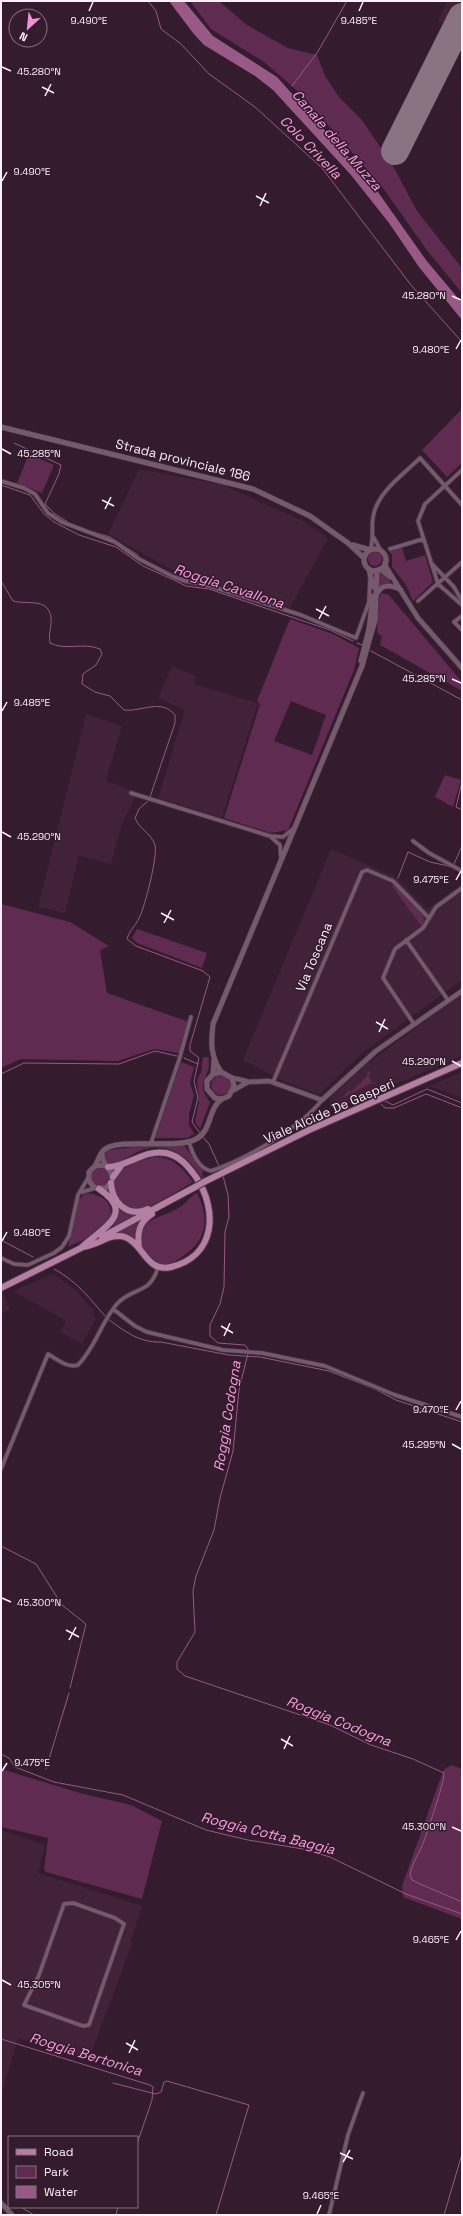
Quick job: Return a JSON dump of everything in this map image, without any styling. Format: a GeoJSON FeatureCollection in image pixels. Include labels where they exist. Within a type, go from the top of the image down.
{"type":"FeatureCollection","features":[{"type":"Feature","properties":{"kind":"main road","name":"Strada provinciale 186"},"geometry":{"type":"LineString","coordinates":[[1,427],[253,489],[300,510],[348,543]]}},
{"type":"Feature","properties":{"kind":"main road"},"geometry":{"type":"LineString","coordinates":[[82,1247],[104,1231],[113,1221],[114,1205],[107,1194],[90,1184],[88,1178],[89,1172],[95,1166],[102,1152],[110,1147],[152,1143],[189,1142],[198,1138],[204,1132],[213,1110],[222,1099],[229,1096],[234,1090],[232,1078],[221,1072],[211,1051],[212,1024],[362,666],[373,631],[379,570],[385,563],[385,556],[381,551],[370,550],[348,543]]}},
{"type":"Feature","properties":{"kind":"main road"},"geometry":{"type":"LineString","coordinates":[[348,543],[364,558],[370,571],[373,590],[372,609],[366,644],[355,683]]}},
{"type":"Feature","properties":{"kind":"main road"},"geometry":{"type":"LineString","coordinates":[[364,558],[370,550]]}},
{"type":"Feature","properties":{"kind":"main road"},"geometry":{"type":"LineString","coordinates":[[370,571],[379,570]]}},
{"type":"Feature","properties":{"kind":"main road"},"geometry":{"type":"LineString","coordinates":[[213,1110],[212,1097],[206,1085],[213,1074],[214,1060]]}},
{"type":"Feature","properties":{"kind":"main road","name":"Viale Alcide De Gasperi"},"geometry":{"type":"LineString","coordinates":[[163,1204],[204,1182],[214,1174],[226,1168],[462,1063]]}},
{"type":"Feature","properties":{"kind":"main road"},"geometry":{"type":"LineString","coordinates":[[213,1074],[221,1072]]}},
{"type":"Feature","properties":{"kind":"main road"},"geometry":{"type":"LineString","coordinates":[[212,1097],[222,1099]]}},
{"type":"Feature","properties":{"kind":"main road"},"geometry":{"type":"LineString","coordinates":[[102,1152],[112,1180],[113,1196],[122,1208],[142,1212],[153,1206],[163,1204]]}},
{"type":"Feature","properties":{"kind":"main road"},"geometry":{"type":"LineString","coordinates":[[82,1247],[91,1247],[110,1237],[117,1236],[131,1240],[147,1260],[158,1267],[165,1268],[181,1263],[203,1245],[210,1227],[209,1204],[200,1184],[188,1166],[173,1156],[157,1153],[147,1154],[121,1166],[95,1166]]}},
{"type":"Feature","properties":{"kind":"main road"},"geometry":{"type":"LineString","coordinates":[[97,1189],[106,1188],[121,1166]]}},
{"type":"Feature","properties":{"kind":"main road"},"geometry":{"type":"LineString","coordinates":[[1,1288],[163,1204]]}},
{"type":"Feature","properties":{"kind":"main road"},"geometry":{"type":"LineString","coordinates":[[139,1249],[140,1227],[146,1218],[163,1204]]}},
{"type":"Feature","properties":{"kind":"main road"},"geometry":{"type":"LineString","coordinates":[[1,2203],[12,2215]]}},
{"type":"Feature","properties":{"kind":"street"},"geometry":{"type":"LineString","coordinates":[[370,550],[373,534],[374,513],[379,501],[420,458],[462,505]]}},
{"type":"Feature","properties":{"kind":"street"},"geometry":{"type":"LineString","coordinates":[[462,470],[425,504],[418,521],[438,584],[462,605]]}},
{"type":"Feature","properties":{"kind":"street"},"geometry":{"type":"LineString","coordinates":[[1,481],[24,488],[35,494],[48,513],[62,522],[115,542],[153,567],[178,578],[210,586],[302,615],[356,638],[369,602],[370,571]]}},
{"type":"Feature","properties":{"kind":"street"},"geometry":{"type":"LineString","coordinates":[[373,534],[377,546],[381,551]]}},
{"type":"Feature","properties":{"kind":"street"},"geometry":{"type":"LineString","coordinates":[[390,549],[423,539]]}},
{"type":"Feature","properties":{"kind":"street"},"geometry":{"type":"LineString","coordinates":[[430,562],[454,587],[462,601]]}},
{"type":"Feature","properties":{"kind":"street"},"geometry":{"type":"LineString","coordinates":[[385,563],[393,580]]}},
{"type":"Feature","properties":{"kind":"street"},"geometry":{"type":"LineString","coordinates":[[418,602],[462,563]]}},
{"type":"Feature","properties":{"kind":"street"},"geometry":{"type":"LineString","coordinates":[[379,570],[393,580],[402,590],[418,618],[462,668]]}},
{"type":"Feature","properties":{"kind":"street"},"geometry":{"type":"LineString","coordinates":[[376,596],[384,587],[393,586],[402,590]]}},
{"type":"Feature","properties":{"kind":"street"},"geometry":{"type":"LineString","coordinates":[[462,616],[454,622],[462,630]]}},
{"type":"Feature","properties":{"kind":"street"},"geometry":{"type":"LineString","coordinates":[[131,793],[270,836],[283,837],[294,828]]}},
{"type":"Feature","properties":{"kind":"street"},"geometry":{"type":"LineString","coordinates":[[270,836],[280,845],[281,858]]}},
{"type":"Feature","properties":{"kind":"street"},"geometry":{"type":"LineString","coordinates":[[413,841],[429,853],[462,870]]}},
{"type":"Feature","properties":{"kind":"street","name":"Via Toscana"},"geometry":{"type":"LineString","coordinates":[[274,1082],[362,872],[367,870],[394,881],[429,918]]}},
{"type":"Feature","properties":{"kind":"street"},"geometry":{"type":"LineString","coordinates":[[414,1024],[383,980],[395,948],[423,928],[436,907],[462,888]]}},
{"type":"Feature","properties":{"kind":"street"},"geometry":{"type":"LineString","coordinates":[[406,940],[448,1000]]}},
{"type":"Feature","properties":{"kind":"street"},"geometry":{"type":"LineString","coordinates":[[226,1168],[300,1124],[322,1100],[376,1051],[462,990]]}},
{"type":"Feature","properties":{"kind":"street"},"geometry":{"type":"LineString","coordinates":[[152,1143],[179,1060],[191,1017]]}},
{"type":"Feature","properties":{"kind":"street"},"geometry":{"type":"LineString","coordinates":[[232,1078],[248,1082],[274,1082],[322,1100]]}},
{"type":"Feature","properties":{"kind":"street"},"geometry":{"type":"LineString","coordinates":[[234,1090],[248,1082]]}},
{"type":"Feature","properties":{"kind":"street"},"geometry":{"type":"LineString","coordinates":[[189,1142],[193,1153],[204,1168],[214,1174]]}},
{"type":"Feature","properties":{"kind":"street"},"geometry":{"type":"LineString","coordinates":[[1,1258],[14,1264],[28,1265],[36,1263],[58,1250],[67,1240],[81,1192],[88,1178]]}},
{"type":"Feature","properties":{"kind":"street"},"geometry":{"type":"LineString","coordinates":[[81,1192],[97,1189]]}},
{"type":"Feature","properties":{"kind":"street"},"geometry":{"type":"LineString","coordinates":[[1,1469],[48,1354],[72,1367],[78,1366],[113,1309],[122,1299],[149,1285],[155,1276],[158,1267]]}},
{"type":"Feature","properties":{"kind":"street"},"geometry":{"type":"LineString","coordinates":[[113,1309],[135,1326],[147,1332],[223,1350],[248,1352],[325,1366],[395,1395],[462,1417]]}},
{"type":"Feature","properties":{"kind":"street"},"geometry":{"type":"LineString","coordinates":[[73,1903],[115,1918],[124,1924],[89,2025],[83,2026],[24,2005],[40,1975],[64,1904],[73,1903]]}},
{"type":"Feature","properties":{"kind":"street"},"geometry":{"type":"LineString","coordinates":[[329,2215],[348,2135],[362,2093]]}},
{"type":"Feature","properties":{"kind":"shaded area"},"geometry":{"type":"Polygon","coordinates":[[[447,1],[462,1],[462,38],[400,161],[393,166],[382,149],[392,134],[446,24],[438,21],[447,1]]]}},
{"type":"Feature","properties":{"kind":"shaded area"},"geometry":{"type":"Polygon","coordinates":[[[139,469],[223,485],[303,521],[328,538],[290,608],[183,576],[108,534],[139,469]]]}},
{"type":"Feature","properties":{"kind":"shaded area"},"geometry":{"type":"Polygon","coordinates":[[[172,666],[196,676],[194,684],[258,703],[222,818],[158,798],[185,710],[158,698],[172,666]]]}},
{"type":"Feature","properties":{"kind":"shaded area"},"geometry":{"type":"Polygon","coordinates":[[[86,714],[122,726],[106,781],[138,792],[122,824],[111,864],[79,856],[65,913],[38,907],[86,714]]]}},
{"type":"Feature","properties":{"kind":"shaded area"},"geometry":{"type":"Polygon","coordinates":[[[331,849],[396,877],[427,909],[462,884],[462,980],[362,1053],[319,1095],[279,1079],[243,1060],[331,849]]]}},
{"type":"Feature","properties":{"kind":"shaded area"},"geometry":{"type":"Polygon","coordinates":[[[462,994],[462,1056],[335,1110],[329,1099],[364,1066],[462,994]]]}},
{"type":"Feature","properties":{"kind":"shaded area"},"geometry":{"type":"Polygon","coordinates":[[[462,1072],[462,1098],[435,1088],[427,1087],[462,1072]]]}},
{"type":"Feature","properties":{"kind":"shaded area"},"geometry":{"type":"Polygon","coordinates":[[[53,1274],[77,1291],[95,1312],[93,1315],[96,1319],[82,1344],[60,1332],[66,1321],[13,1291],[53,1274]]]}},
{"type":"Feature","properties":{"kind":"shaded area"},"geometry":{"type":"Polygon","coordinates":[[[3,1292],[10,1310],[1,1314],[1,1293],[3,1292]]]}},
{"type":"Feature","properties":{"kind":"shaded area"},"geometry":{"type":"Polygon","coordinates":[[[1,1830],[45,1845],[38,1873],[142,1906],[131,1941],[132,1944],[89,2059],[46,2044],[45,2046],[18,2038],[1,2097],[1,1830]]]}},
{"type":"Feature","properties":{"kind":"green space"},"geometry":{"type":"Polygon","coordinates":[[[190,1],[219,1],[247,25],[288,48],[317,55],[325,76],[339,97],[362,120],[393,166],[417,211],[462,268],[462,293],[426,249],[383,188],[301,94],[264,62],[211,29],[190,1]]]}},
{"type":"Feature","properties":{"kind":"green space"},"geometry":{"type":"Polygon","coordinates":[[[462,409],[462,463],[447,477],[422,450],[462,409]]]}},
{"type":"Feature","properties":{"kind":"green space"},"geometry":{"type":"Polygon","coordinates":[[[29,454],[54,465],[42,493],[17,483],[29,454]]]}},
{"type":"Feature","properties":{"kind":"green space"},"geometry":{"type":"Polygon","coordinates":[[[402,547],[406,561],[425,555],[433,582],[413,601],[406,585],[392,567],[392,555],[389,551],[402,547]]]}},
{"type":"Feature","properties":{"kind":"green space"},"geometry":{"type":"Polygon","coordinates":[[[372,552],[378,552],[382,556],[382,562],[378,566],[372,566],[368,562],[368,556],[372,552]]]}},
{"type":"Feature","properties":{"kind":"green space"},"geometry":{"type":"Polygon","coordinates":[[[381,573],[394,585],[379,587],[377,578],[381,573]]]}},
{"type":"Feature","properties":{"kind":"green space"},"geometry":{"type":"Polygon","coordinates":[[[382,593],[389,595],[462,682],[462,691],[380,645],[382,636],[378,634],[377,630],[379,598],[382,593]]]}},
{"type":"Feature","properties":{"kind":"green space"},"geometry":{"type":"Polygon","coordinates":[[[290,619],[333,634],[359,648],[354,670],[288,830],[271,833],[224,818],[260,704],[257,701],[290,619]],[[291,701],[274,741],[312,755],[326,715],[291,701]]]}},
{"type":"Feature","properties":{"kind":"green space"},"geometry":{"type":"Polygon","coordinates":[[[445,775],[461,780],[453,807],[435,797],[445,775]]]}},
{"type":"Feature","properties":{"kind":"green space"},"geometry":{"type":"Polygon","coordinates":[[[394,884],[423,915],[424,922],[421,926],[392,886],[394,884]]]}},
{"type":"Feature","properties":{"kind":"green space"},"geometry":{"type":"Polygon","coordinates":[[[1,904],[70,922],[109,946],[100,950],[107,993],[189,1022],[179,1053],[154,1049],[118,1061],[21,1059],[1,1068],[1,904]]]}},
{"type":"Feature","properties":{"kind":"green space"},"geometry":{"type":"Polygon","coordinates":[[[137,929],[207,953],[202,968],[137,943],[132,938],[137,929]]]}},
{"type":"Feature","properties":{"kind":"green space"},"geometry":{"type":"Polygon","coordinates":[[[203,1057],[209,1057],[209,1068],[203,1090],[210,1102],[200,1129],[195,1122],[199,1101],[197,1080],[201,1072],[203,1057]]]}},
{"type":"Feature","properties":{"kind":"green space"},"geometry":{"type":"Polygon","coordinates":[[[181,1062],[194,1067],[190,1083],[194,1095],[189,1114],[189,1125],[194,1134],[187,1138],[155,1138],[181,1062]]]}},
{"type":"Feature","properties":{"kind":"green space"},"geometry":{"type":"Polygon","coordinates":[[[370,1071],[371,1073],[369,1075],[372,1083],[342,1098],[349,1090],[351,1092],[368,1075],[367,1072],[370,1071]]]}},
{"type":"Feature","properties":{"kind":"green space"},"geometry":{"type":"Polygon","coordinates":[[[221,1075],[228,1078],[231,1085],[228,1092],[221,1095],[214,1092],[211,1085],[214,1078],[221,1075]]]}},
{"type":"Feature","properties":{"kind":"green space"},"geometry":{"type":"Polygon","coordinates":[[[142,1146],[185,1146],[203,1171],[202,1174],[204,1177],[202,1178],[197,1170],[184,1158],[169,1149],[152,1148],[142,1150],[115,1163],[111,1164],[105,1161],[104,1155],[108,1150],[142,1146]]]}},
{"type":"Feature","properties":{"kind":"green space"},"geometry":{"type":"Polygon","coordinates":[[[154,1157],[160,1157],[172,1161],[185,1172],[193,1182],[151,1206],[133,1209],[126,1206],[117,1197],[114,1191],[116,1178],[120,1172],[128,1166],[154,1157]]]}},
{"type":"Feature","properties":{"kind":"green space"},"geometry":{"type":"Polygon","coordinates":[[[100,1167],[107,1170],[110,1177],[107,1184],[100,1187],[93,1184],[90,1177],[93,1170],[100,1167]]]}},
{"type":"Feature","properties":{"kind":"green space"},"geometry":{"type":"Polygon","coordinates":[[[88,1193],[100,1197],[107,1202],[111,1213],[109,1221],[99,1232],[68,1247],[79,1200],[83,1195],[88,1193]]]}},
{"type":"Feature","properties":{"kind":"green space"},"geometry":{"type":"Polygon","coordinates":[[[197,1193],[204,1211],[205,1220],[201,1236],[191,1250],[177,1260],[168,1264],[157,1265],[142,1250],[141,1239],[146,1225],[150,1221],[185,1204],[197,1193]]]}},
{"type":"Feature","properties":{"kind":"green space"},"geometry":{"type":"Polygon","coordinates":[[[117,1208],[122,1212],[136,1215],[113,1227],[117,1216],[117,1208]]]}},
{"type":"Feature","properties":{"kind":"green space"},"geometry":{"type":"Polygon","coordinates":[[[140,1221],[135,1233],[135,1241],[114,1234],[140,1221]]]}},
{"type":"Feature","properties":{"kind":"green space"},"geometry":{"type":"Polygon","coordinates":[[[452,1765],[462,1769],[462,1919],[403,1897],[402,1886],[444,1769],[452,1765]]]}},
{"type":"Feature","properties":{"kind":"green space"},"geometry":{"type":"Polygon","coordinates":[[[1,1769],[80,1793],[131,1805],[162,1821],[142,1899],[46,1872],[44,1869],[48,1838],[1,1827],[1,1769]]]}},
{"type":"Feature","properties":{"kind":"water"},"geometry":{"type":"Polygon","coordinates":[[[169,1],[184,1],[213,36],[277,77],[373,185],[426,260],[462,303],[462,320],[419,267],[389,223],[351,175],[273,90],[255,76],[204,45],[169,1]]]}},
{"type":"Feature","properties":{"kind":"waterway","name":"Colo Crivella"},"geometry":{"type":"LineString","coordinates":[[148,1],[156,11],[161,29],[181,44],[209,74],[255,107],[322,168],[411,285],[462,342]]}},
{"type":"Feature","properties":{"kind":"waterway","name":"Canale della Muzza"},"geometry":{"type":"LineString","coordinates":[[292,86],[317,53],[347,1]]}},
{"type":"Feature","properties":{"kind":"waterway"},"geometry":{"type":"LineString","coordinates":[[14,443],[61,465],[59,474],[45,504],[55,514],[71,524]]}},
{"type":"Feature","properties":{"kind":"waterway","name":"Roggia Cavallona"},"geometry":{"type":"LineString","coordinates":[[1,485],[30,495],[44,514],[54,522],[79,535],[116,547],[143,566],[186,586],[209,589],[330,630],[353,641]]}},
{"type":"Feature","properties":{"kind":"waterway"},"geometry":{"type":"LineString","coordinates":[[93,532],[110,537],[138,555]]}},
{"type":"Feature","properties":{"kind":"waterway","name":"Roggia Codogna"},"geometry":{"type":"LineString","coordinates":[[1,581],[13,601],[42,604],[46,607],[51,618],[49,636],[50,643],[62,646],[88,646],[100,649],[102,654],[96,665],[83,674],[82,684],[95,692],[110,696],[124,710],[157,706],[164,707],[175,715],[175,723],[150,797]]}},
{"type":"Feature","properties":{"kind":"waterway","name":"Roggia Cavallona"},"geometry":{"type":"LineString","coordinates":[[357,643],[362,645]]}},
{"type":"Feature","properties":{"kind":"waterway","name":"Roggia Cavallona"},"geometry":{"type":"LineString","coordinates":[[371,651],[462,700]]}},
{"type":"Feature","properties":{"kind":"waterway"},"geometry":{"type":"LineString","coordinates":[[462,782],[456,807],[462,810]]}},
{"type":"Feature","properties":{"kind":"waterway","name":"Roggia Codogna"},"geometry":{"type":"LineString","coordinates":[[149,800],[139,809],[135,818],[155,845],[155,859],[142,912],[127,939],[136,946],[203,971],[210,977],[190,1045],[190,1051],[199,1058],[194,1081],[198,1098],[192,1122],[200,1133]]}},
{"type":"Feature","properties":{"kind":"waterway"},"geometry":{"type":"LineString","coordinates":[[454,864],[462,846]]}},
{"type":"Feature","properties":{"kind":"waterway"},"geometry":{"type":"LineString","coordinates":[[398,878],[408,852],[430,862],[453,867]]}},
{"type":"Feature","properties":{"kind":"waterway"},"geometry":{"type":"LineString","coordinates":[[1,1074],[24,1063],[119,1064],[155,1051],[177,1056]]}},
{"type":"Feature","properties":{"kind":"waterway"},"geometry":{"type":"LineString","coordinates":[[184,1058],[198,1064]]}},
{"type":"Feature","properties":{"kind":"waterway"},"geometry":{"type":"LineString","coordinates":[[385,1101],[393,1105],[427,1089],[462,1103]]}},
{"type":"Feature","properties":{"kind":"waterway"},"geometry":{"type":"LineString","coordinates":[[381,1104],[385,1108],[394,1108],[426,1094],[462,1108]]}},
{"type":"Feature","properties":{"kind":"waterway","name":"Roggia Codogna"},"geometry":{"type":"LineString","coordinates":[[203,1137],[209,1144],[219,1166]]}},
{"type":"Feature","properties":{"kind":"waterway","name":"Roggia Codogna"},"geometry":{"type":"LineString","coordinates":[[223,1176],[228,1195],[229,1217],[225,1232],[224,1287],[220,1304],[210,1325],[210,1336],[218,1343],[245,1345],[248,1349],[248,1353],[239,1390],[233,1451],[220,1498],[214,1530],[196,1576],[193,1591],[195,1632],[177,1662],[177,1669],[185,1676],[330,1725],[371,1745],[413,1759],[444,1773],[429,1827],[412,1866],[410,1875],[412,1880],[462,1902]]}},
{"type":"Feature","properties":{"kind":"waterway"},"geometry":{"type":"LineString","coordinates":[[1,1240],[33,1257]]}},
{"type":"Feature","properties":{"kind":"waterway"},"geometry":{"type":"LineString","coordinates":[[54,1269],[70,1279],[88,1296],[106,1317]]}},
{"type":"Feature","properties":{"kind":"waterway"},"geometry":{"type":"LineString","coordinates":[[108,1319],[126,1332],[146,1341],[161,1342],[229,1355],[260,1357],[329,1371],[375,1389],[396,1400],[462,1422]]}},
{"type":"Feature","properties":{"kind":"waterway"},"geometry":{"type":"LineString","coordinates":[[1,1546],[36,1564],[62,1605],[86,1624],[70,1688]]}},
{"type":"Feature","properties":{"kind":"waterway"},"geometry":{"type":"LineString","coordinates":[[46,1769],[69,1693]]}},
{"type":"Feature","properties":{"kind":"waterway","name":"Roggia Cotta Baggia"},"geometry":{"type":"LineString","coordinates":[[1,1754],[9,1758],[15,1767],[54,1782],[123,1795],[206,1830],[248,1840],[303,1849],[330,1857],[406,1894],[462,1914]]}},
{"type":"Feature","properties":{"kind":"waterway","name":"Roggia Bertonica"},"geometry":{"type":"LineString","coordinates":[[1,2039],[153,2087],[152,2100],[138,2141]]}},
{"type":"Feature","properties":{"kind":"waterway"},"geometry":{"type":"LineString","coordinates":[[113,2083],[156,2094],[161,2092],[164,2082],[167,2081],[249,2105],[216,2215]]}},
{"type":"Feature","properties":{"kind":"waterway","name":"Roggia Cotta Baggia"},"geometry":{"type":"LineString","coordinates":[[444,2215],[462,2154]]}},
{"type":"Feature","properties":{"kind":"waterway"},"geometry":{"type":"LineString","coordinates":[[23,2208],[34,2215]]}},
{"type":"Feature","properties":{"kind":"waterway","name":"Roggia Bertonica"},"geometry":{"type":"LineString","coordinates":[[116,2215],[118,2208]]}},
{"type":"Feature","properties":{"kind":"runway"},"geometry":{"type":"LineString","coordinates":[[395,151],[462,17]]}}]}
